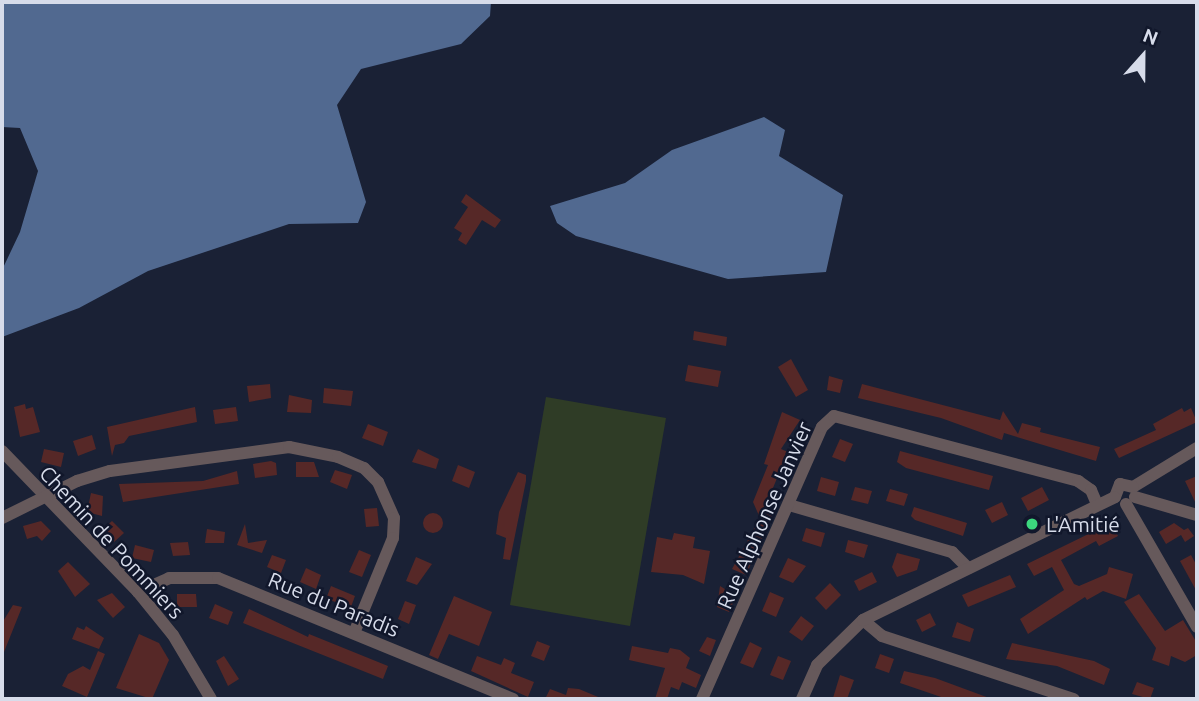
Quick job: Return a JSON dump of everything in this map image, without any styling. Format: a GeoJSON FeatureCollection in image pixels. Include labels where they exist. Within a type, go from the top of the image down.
{"type":"FeatureCollection","features":[{"type":"Feature","properties":{"kind":"street","name":"Rue Alphonse Janvier"},"geometry":{"type":"LineString","coordinates":[[702,699],[822,427],[834,416],[843,416],[1078,481],[1091,491],[1097,504]]}},
{"type":"Feature","properties":{"kind":"street"},"geometry":{"type":"LineString","coordinates":[[2,518],[46,499],[77,481],[110,471],[188,458],[289,447],[338,457],[364,468],[378,482],[394,519],[393,538],[354,633]]}},
{"type":"Feature","properties":{"kind":"street"},"geometry":{"type":"LineString","coordinates":[[802,699],[817,665],[863,620],[1097,504],[1127,496],[1197,449]]}},
{"type":"Feature","properties":{"kind":"street","name":"Chemin de Pommiers"},"geometry":{"type":"LineString","coordinates":[[2,451],[138,592],[173,635],[211,699]]}},
{"type":"Feature","properties":{"kind":"street"},"geometry":{"type":"LineString","coordinates":[[1127,496],[1197,514]]}},
{"type":"Feature","properties":{"kind":"street"},"geometry":{"type":"LineString","coordinates":[[1127,496],[1197,627]]}},
{"type":"Feature","properties":{"kind":"street"},"geometry":{"type":"LineString","coordinates":[[789,505],[952,552],[968,568]]}},
{"type":"Feature","properties":{"kind":"street","name":"Rue du Paradis"},"geometry":{"type":"LineString","coordinates":[[138,592],[169,578],[218,578],[513,699]]}},
{"type":"Feature","properties":{"kind":"street"},"geometry":{"type":"LineString","coordinates":[[863,620],[882,636],[1038,694],[1074,699]]}},
{"type":"Feature","properties":{"kind":"green space"},"geometry":{"type":"Polygon","coordinates":[[[546,397],[666,418],[630,626],[510,605],[546,397]]]}},
{"type":"Feature","properties":{"kind":"water"},"geometry":{"type":"Polygon","coordinates":[[[2,2],[491,2],[490,16],[461,44],[361,69],[337,105],[366,202],[358,223],[289,224],[148,271],[79,308],[2,337],[2,270],[20,232],[38,171],[20,128],[2,127],[2,2]]]}},
{"type":"Feature","properties":{"kind":"water"},"geometry":{"type":"Polygon","coordinates":[[[764,117],[785,130],[779,156],[843,195],[826,272],[728,279],[576,236],[557,223],[550,206],[625,183],[672,150],[764,117]]]}},
{"type":"Feature","properties":{"kind":"building"},"geometry":{"type":"Polygon","coordinates":[[[466,194],[501,220],[495,228],[482,220],[466,245],[458,240],[462,233],[454,228],[468,207],[461,202],[466,194]]]}},
{"type":"Feature","properties":{"kind":"building"},"geometry":{"type":"Polygon","coordinates":[[[694,331],[727,337],[726,346],[693,340],[694,331]]]}},
{"type":"Feature","properties":{"kind":"building"},"geometry":{"type":"Polygon","coordinates":[[[791,359],[808,390],[796,397],[778,367],[791,359]]]}},
{"type":"Feature","properties":{"kind":"building"},"geometry":{"type":"Polygon","coordinates":[[[688,365],[721,371],[718,387],[685,381],[688,365]]]}},
{"type":"Feature","properties":{"kind":"building"},"geometry":{"type":"Polygon","coordinates":[[[829,376],[843,380],[840,393],[827,390],[829,376]]]}},
{"type":"Feature","properties":{"kind":"building"},"geometry":{"type":"Polygon","coordinates":[[[270,384],[271,398],[249,402],[247,386],[270,384]]]}},
{"type":"Feature","properties":{"kind":"building"},"geometry":{"type":"Polygon","coordinates":[[[862,384],[1000,420],[1003,411],[1018,434],[1022,423],[1041,428],[1040,432],[1100,447],[1096,461],[1004,433],[1002,440],[941,418],[858,398],[862,384]]]}},
{"type":"Feature","properties":{"kind":"building"},"geometry":{"type":"Polygon","coordinates":[[[324,388],[353,391],[351,406],[323,403],[324,388]]]}},
{"type":"Feature","properties":{"kind":"building"},"geometry":{"type":"Polygon","coordinates":[[[289,395],[312,400],[311,413],[287,412],[289,395]]]}},
{"type":"Feature","properties":{"kind":"building"},"geometry":{"type":"Polygon","coordinates":[[[25,404],[26,409],[33,407],[40,432],[20,437],[14,407],[25,404]]]}},
{"type":"Feature","properties":{"kind":"building"},"geometry":{"type":"Polygon","coordinates":[[[195,407],[197,422],[129,436],[124,443],[115,445],[112,456],[107,427],[195,407]]]}},
{"type":"Feature","properties":{"kind":"building"},"geometry":{"type":"Polygon","coordinates":[[[236,407],[238,421],[215,424],[213,410],[236,407]]]}},
{"type":"Feature","properties":{"kind":"building"},"geometry":{"type":"Polygon","coordinates":[[[1182,408],[1184,412],[1191,408],[1197,422],[1119,458],[1114,449],[1156,430],[1153,424],[1182,408]]]}},
{"type":"Feature","properties":{"kind":"building"},"geometry":{"type":"Polygon","coordinates":[[[782,412],[800,420],[781,449],[788,452],[765,507],[774,511],[746,575],[732,569],[760,518],[753,502],[768,465],[764,464],[782,412]]]}},
{"type":"Feature","properties":{"kind":"building"},"geometry":{"type":"Polygon","coordinates":[[[368,424],[388,432],[383,446],[362,438],[368,424]]]}},
{"type":"Feature","properties":{"kind":"building"},"geometry":{"type":"Polygon","coordinates":[[[92,435],[96,449],[78,456],[73,441],[92,435]]]}},
{"type":"Feature","properties":{"kind":"building"},"geometry":{"type":"Polygon","coordinates":[[[840,439],[853,444],[845,462],[832,457],[840,439]]]}},
{"type":"Feature","properties":{"kind":"building"},"geometry":{"type":"Polygon","coordinates":[[[44,449],[64,453],[61,467],[41,462],[44,449]]]}},
{"type":"Feature","properties":{"kind":"building"},"geometry":{"type":"Polygon","coordinates":[[[418,449],[439,459],[436,469],[412,462],[418,449]]]}},
{"type":"Feature","properties":{"kind":"building"},"geometry":{"type":"Polygon","coordinates":[[[900,451],[993,476],[989,490],[906,468],[897,462],[900,451]]]}},
{"type":"Feature","properties":{"kind":"building"},"geometry":{"type":"Polygon","coordinates":[[[271,461],[276,463],[277,475],[255,478],[253,464],[271,461]]]}},
{"type":"Feature","properties":{"kind":"building"},"geometry":{"type":"Polygon","coordinates":[[[296,462],[314,462],[319,477],[296,477],[296,462]]]}},
{"type":"Feature","properties":{"kind":"building"},"geometry":{"type":"Polygon","coordinates":[[[458,465],[475,472],[469,488],[452,481],[458,465]]]}},
{"type":"Feature","properties":{"kind":"building"},"geometry":{"type":"Polygon","coordinates":[[[335,470],[352,475],[347,489],[330,482],[335,470]]]}},
{"type":"Feature","properties":{"kind":"building"},"geometry":{"type":"Polygon","coordinates":[[[237,471],[239,484],[123,502],[119,484],[203,481],[237,471]]]}},
{"type":"Feature","properties":{"kind":"building"},"geometry":{"type":"Polygon","coordinates":[[[518,472],[526,475],[526,481],[510,560],[503,559],[506,538],[496,534],[499,512],[518,472]]]}},
{"type":"Feature","properties":{"kind":"building"},"geometry":{"type":"Polygon","coordinates":[[[1197,476],[1197,506],[1185,481],[1197,476]]]}},
{"type":"Feature","properties":{"kind":"building"},"geometry":{"type":"Polygon","coordinates":[[[821,477],[839,482],[835,496],[817,491],[821,477]]]}},
{"type":"Feature","properties":{"kind":"building"},"geometry":{"type":"Polygon","coordinates":[[[855,487],[872,491],[868,504],[851,500],[855,487]]]}},
{"type":"Feature","properties":{"kind":"building"},"geometry":{"type":"Polygon","coordinates":[[[1042,487],[1049,500],[1028,511],[1021,498],[1042,487]]]}},
{"type":"Feature","properties":{"kind":"building"},"geometry":{"type":"Polygon","coordinates":[[[890,489],[908,494],[904,506],[886,501],[890,489]]]}},
{"type":"Feature","properties":{"kind":"building"},"geometry":{"type":"Polygon","coordinates":[[[91,493],[103,496],[102,516],[87,512],[91,493]]]}},
{"type":"Feature","properties":{"kind":"building"},"geometry":{"type":"Polygon","coordinates":[[[1002,502],[1008,515],[992,523],[985,510],[1002,502]]]}},
{"type":"Feature","properties":{"kind":"building"},"geometry":{"type":"Polygon","coordinates":[[[914,507],[967,523],[963,536],[915,520],[911,516],[914,507]]]}},
{"type":"Feature","properties":{"kind":"building"},"geometry":{"type":"Polygon","coordinates":[[[377,508],[379,526],[366,527],[364,509],[377,508]]]}},
{"type":"Feature","properties":{"kind":"building"},"geometry":{"type":"Polygon","coordinates":[[[433,513],[440,516],[443,523],[440,530],[433,533],[426,530],[423,523],[426,516],[433,513]]]}},
{"type":"Feature","properties":{"kind":"building"},"geometry":{"type":"Polygon","coordinates":[[[41,521],[51,531],[42,541],[37,536],[27,539],[23,526],[41,521]]]}},
{"type":"Feature","properties":{"kind":"building"},"geometry":{"type":"Polygon","coordinates":[[[112,521],[124,533],[114,542],[102,530],[112,521]]]}},
{"type":"Feature","properties":{"kind":"building"},"geometry":{"type":"Polygon","coordinates":[[[1111,523],[1118,536],[1099,546],[1096,541],[1061,560],[1074,584],[1079,586],[1107,574],[1109,567],[1133,574],[1126,599],[1103,591],[1087,600],[1085,597],[1028,634],[1020,619],[1064,590],[1052,567],[1034,576],[1027,564],[1111,523]]]}},
{"type":"Feature","properties":{"kind":"building"},"geometry":{"type":"Polygon","coordinates":[[[1174,523],[1184,530],[1188,528],[1194,536],[1185,542],[1181,535],[1166,544],[1159,532],[1174,523]]]}},
{"type":"Feature","properties":{"kind":"building"},"geometry":{"type":"Polygon","coordinates":[[[245,524],[248,543],[267,540],[262,553],[237,545],[245,524]]]}},
{"type":"Feature","properties":{"kind":"building"},"geometry":{"type":"Polygon","coordinates":[[[806,528],[825,533],[821,547],[802,541],[806,528]]]}},
{"type":"Feature","properties":{"kind":"building"},"geometry":{"type":"Polygon","coordinates":[[[207,529],[225,532],[224,543],[205,543],[207,529]]]}},
{"type":"Feature","properties":{"kind":"building"},"geometry":{"type":"Polygon","coordinates":[[[674,533],[695,537],[693,548],[710,551],[704,584],[683,575],[651,572],[657,537],[672,540],[674,533]]]}},
{"type":"Feature","properties":{"kind":"building"},"geometry":{"type":"Polygon","coordinates":[[[848,540],[868,545],[864,558],[845,552],[848,540]]]}},
{"type":"Feature","properties":{"kind":"building"},"geometry":{"type":"Polygon","coordinates":[[[188,542],[190,555],[173,556],[170,543],[188,542]]]}},
{"type":"Feature","properties":{"kind":"building"},"geometry":{"type":"Polygon","coordinates":[[[135,545],[154,550],[151,562],[132,558],[135,545]]]}},
{"type":"Feature","properties":{"kind":"building"},"geometry":{"type":"Polygon","coordinates":[[[359,550],[371,555],[362,577],[349,572],[359,550]]]}},
{"type":"Feature","properties":{"kind":"building"},"geometry":{"type":"Polygon","coordinates":[[[897,553],[920,559],[917,570],[897,577],[892,567],[897,553]]]}},
{"type":"Feature","properties":{"kind":"building"},"geometry":{"type":"Polygon","coordinates":[[[272,555],[286,560],[281,573],[267,567],[272,555]]]}},
{"type":"Feature","properties":{"kind":"building"},"geometry":{"type":"Polygon","coordinates":[[[1191,555],[1197,566],[1197,592],[1180,561],[1191,555]]]}},
{"type":"Feature","properties":{"kind":"building"},"geometry":{"type":"Polygon","coordinates":[[[416,557],[432,564],[417,585],[406,581],[416,557]]]}},
{"type":"Feature","properties":{"kind":"building"},"geometry":{"type":"Polygon","coordinates":[[[788,558],[806,566],[793,583],[779,577],[788,558]]]}},
{"type":"Feature","properties":{"kind":"building"},"geometry":{"type":"Polygon","coordinates":[[[68,562],[90,584],[75,597],[58,571],[68,562]]]}},
{"type":"Feature","properties":{"kind":"building"},"geometry":{"type":"Polygon","coordinates":[[[306,568],[321,575],[316,589],[300,582],[306,568]]]}},
{"type":"Feature","properties":{"kind":"building"},"geometry":{"type":"Polygon","coordinates":[[[872,572],[877,582],[859,591],[854,581],[872,572]]]}},
{"type":"Feature","properties":{"kind":"building"},"geometry":{"type":"Polygon","coordinates":[[[1010,575],[1016,587],[968,607],[962,595],[1010,575]]]}},
{"type":"Feature","properties":{"kind":"building"},"geometry":{"type":"Polygon","coordinates":[[[830,583],[841,595],[826,610],[815,598],[830,583]]]}},
{"type":"Feature","properties":{"kind":"building"},"geometry":{"type":"Polygon","coordinates":[[[331,586],[355,596],[351,607],[326,599],[331,586]]]}},
{"type":"Feature","properties":{"kind":"building"},"geometry":{"type":"Polygon","coordinates":[[[720,586],[736,596],[729,612],[717,607],[720,586]]]}},
{"type":"Feature","properties":{"kind":"building"},"geometry":{"type":"Polygon","coordinates":[[[770,592],[784,598],[776,617],[762,611],[770,592]]]}},
{"type":"Feature","properties":{"kind":"building"},"geometry":{"type":"Polygon","coordinates":[[[112,593],[125,607],[113,618],[97,600],[112,593]]]}},
{"type":"Feature","properties":{"kind":"building"},"geometry":{"type":"Polygon","coordinates":[[[177,594],[196,594],[197,607],[177,607],[177,594]]]}},
{"type":"Feature","properties":{"kind":"building"},"geometry":{"type":"Polygon","coordinates":[[[1139,594],[1165,631],[1183,620],[1197,643],[1197,655],[1185,662],[1171,656],[1169,666],[1152,660],[1156,648],[1124,602],[1139,594]]]}},
{"type":"Feature","properties":{"kind":"building"},"geometry":{"type":"Polygon","coordinates":[[[454,596],[492,612],[479,646],[449,634],[438,659],[429,655],[454,596]]]}},
{"type":"Feature","properties":{"kind":"building"},"geometry":{"type":"Polygon","coordinates":[[[405,601],[416,605],[409,624],[398,619],[405,601]]]}},
{"type":"Feature","properties":{"kind":"building"},"geometry":{"type":"Polygon","coordinates":[[[215,604],[233,612],[228,625],[209,618],[215,604]]]}},
{"type":"Feature","properties":{"kind":"building"},"geometry":{"type":"Polygon","coordinates":[[[13,605],[22,607],[2,657],[2,623],[13,605]]]}},
{"type":"Feature","properties":{"kind":"building"},"geometry":{"type":"Polygon","coordinates":[[[249,609],[308,637],[309,634],[388,666],[383,679],[243,623],[249,609]]]}},
{"type":"Feature","properties":{"kind":"building"},"geometry":{"type":"Polygon","coordinates":[[[930,613],[936,625],[922,632],[916,620],[930,613]]]}},
{"type":"Feature","properties":{"kind":"building"},"geometry":{"type":"Polygon","coordinates":[[[801,616],[814,626],[802,641],[789,632],[801,616]]]}},
{"type":"Feature","properties":{"kind":"building"},"geometry":{"type":"Polygon","coordinates":[[[957,622],[974,629],[970,642],[952,637],[957,622]]]}},
{"type":"Feature","properties":{"kind":"building"},"geometry":{"type":"Polygon","coordinates":[[[86,626],[104,638],[99,649],[72,639],[77,627],[84,630],[86,626]]]}},
{"type":"Feature","properties":{"kind":"building"},"geometry":{"type":"Polygon","coordinates":[[[139,634],[159,643],[169,660],[152,699],[116,688],[139,634]]]}},
{"type":"Feature","properties":{"kind":"building"},"geometry":{"type":"Polygon","coordinates":[[[707,637],[716,640],[710,656],[699,651],[707,637]]]}},
{"type":"Feature","properties":{"kind":"building"},"geometry":{"type":"Polygon","coordinates":[[[537,641],[550,646],[544,661],[531,656],[537,641]]]}},
{"type":"Feature","properties":{"kind":"building"},"geometry":{"type":"Polygon","coordinates":[[[750,642],[762,648],[753,668],[740,663],[750,642]]]}},
{"type":"Feature","properties":{"kind":"building"},"geometry":{"type":"Polygon","coordinates":[[[1012,643],[1094,661],[1110,669],[1104,685],[1057,666],[1006,659],[1012,643]]]}},
{"type":"Feature","properties":{"kind":"building"},"geometry":{"type":"Polygon","coordinates":[[[632,646],[668,653],[670,648],[680,650],[690,658],[686,668],[701,675],[696,688],[682,682],[679,690],[671,687],[667,699],[655,699],[665,668],[629,660],[632,646]]]}},
{"type":"Feature","properties":{"kind":"building"},"geometry":{"type":"Polygon","coordinates":[[[98,651],[105,654],[87,697],[62,686],[68,674],[83,666],[90,670],[98,651]]]}},
{"type":"Feature","properties":{"kind":"building"},"geometry":{"type":"Polygon","coordinates":[[[880,654],[894,659],[889,673],[875,668],[880,654]]]}},
{"type":"Feature","properties":{"kind":"building"},"geometry":{"type":"Polygon","coordinates":[[[224,656],[239,679],[228,686],[216,661],[224,656]]]}},
{"type":"Feature","properties":{"kind":"building"},"geometry":{"type":"Polygon","coordinates":[[[477,656],[501,665],[504,658],[515,663],[511,673],[534,682],[528,697],[471,671],[477,656]]]}},
{"type":"Feature","properties":{"kind":"building"},"geometry":{"type":"Polygon","coordinates":[[[778,656],[791,661],[783,680],[770,675],[778,656]]]}},
{"type":"Feature","properties":{"kind":"building"},"geometry":{"type":"Polygon","coordinates":[[[904,671],[935,678],[992,699],[947,699],[900,683],[904,671]]]}},
{"type":"Feature","properties":{"kind":"building"},"geometry":{"type":"Polygon","coordinates":[[[840,675],[854,680],[847,699],[833,698],[840,675]]]}},
{"type":"Feature","properties":{"kind":"building"},"geometry":{"type":"Polygon","coordinates":[[[1137,682],[1154,688],[1150,699],[1132,694],[1137,682]]]}},
{"type":"Feature","properties":{"kind":"building"},"geometry":{"type":"Polygon","coordinates":[[[568,688],[579,689],[603,699],[545,699],[550,689],[566,695],[568,688]]]}},
{"type":"Feature","properties":{"kind":"place","name":"L'Amitié"},"geometry":{"type":"Point","coordinates":[1032,524]}}]}
